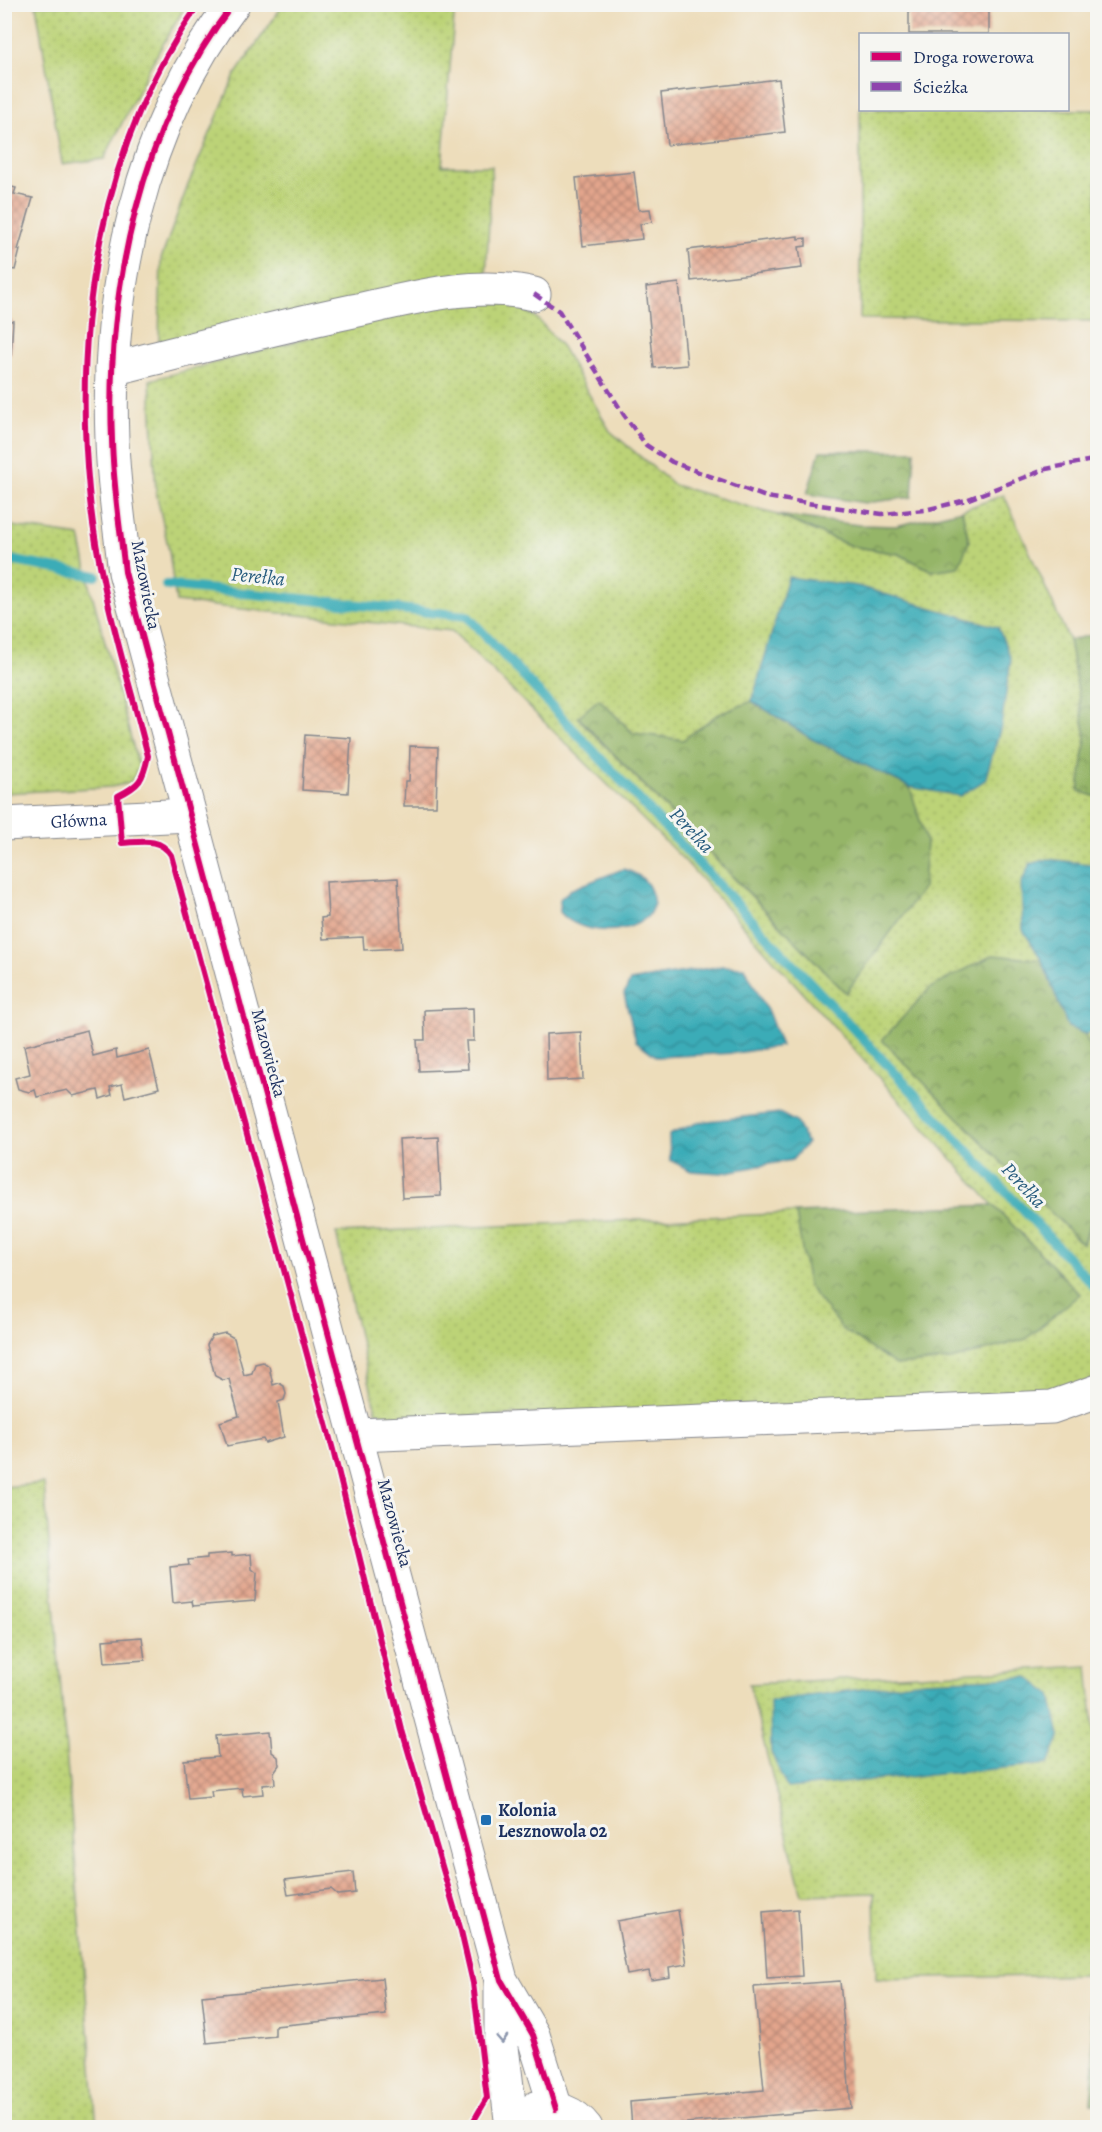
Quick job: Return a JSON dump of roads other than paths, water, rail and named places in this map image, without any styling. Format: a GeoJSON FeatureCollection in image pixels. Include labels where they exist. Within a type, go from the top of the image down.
{"type":"FeatureCollection","features":[{"type":"Feature","properties":{"kind":"street","name":"Mazowiecka"},"geometry":{"type":"LineString","coordinates":[[233,4],[189,72],[167,113],[130,231],[112,369],[112,440],[125,572],[501,1980],[501,2039],[506,2123]]}},
{"type":"Feature","properties":{"kind":"street"},"geometry":{"type":"LineString","coordinates":[[112,369],[279,327],[448,290],[514,289],[534,294]]}},
{"type":"Feature","properties":{"kind":"street","name":"Główna"},"geometry":{"type":"LineString","coordinates":[[4,824],[189,815]]}},
{"type":"Feature","properties":{"kind":"street"},"geometry":{"type":"LineString","coordinates":[[357,1435],[1052,1407],[1098,1391]]}},
{"type":"Feature","properties":{"kind":"street","name":"Mazowiecka"},"geometry":{"type":"LineString","coordinates":[[501,1980],[533,2035],[556,2109]]}},
{"type":"Feature","properties":{"kind":"street"},"geometry":{"type":"LineString","coordinates":[[506,2123],[531,2109],[549,2107],[566,2111],[586,2127]]}},
{"type":"Feature","properties":{"kind":"water"},"geometry":{"type":"Polygon","coordinates":[[[788,577],[857,586],[998,627],[1011,659],[1001,726],[985,780],[960,796],[910,787],[812,739],[752,701],[788,577]]]}},
{"type":"Feature","properties":{"kind":"water"},"geometry":{"type":"Polygon","coordinates":[[[1048,859],[1097,865],[1097,1031],[1085,1034],[1068,1027],[1042,960],[1023,930],[1021,884],[1030,864],[1048,859]]]}},
{"type":"Feature","properties":{"kind":"water"},"geometry":{"type":"Polygon","coordinates":[[[623,869],[641,877],[651,891],[654,904],[647,917],[627,928],[602,930],[578,925],[560,912],[560,899],[570,890],[623,869]]]}},
{"type":"Feature","properties":{"kind":"water"},"geometry":{"type":"Polygon","coordinates":[[[722,966],[744,967],[769,1014],[781,1046],[736,1053],[657,1057],[636,1041],[624,994],[630,981],[722,966]]]}},
{"type":"Feature","properties":{"kind":"water"},"geometry":{"type":"Polygon","coordinates":[[[779,1113],[796,1122],[807,1143],[792,1160],[721,1173],[691,1171],[670,1160],[669,1135],[699,1122],[779,1113]]]}},
{"type":"Feature","properties":{"kind":"water"},"geometry":{"type":"Polygon","coordinates":[[[1028,1677],[1051,1695],[1060,1736],[1048,1764],[787,1788],[771,1752],[770,1701],[924,1681],[1028,1677]]]}},
{"type":"Feature","properties":{"kind":"waterway","name":"Perełka"},"geometry":{"type":"LineString","coordinates":[[4,559],[96,576]]}},
{"type":"Feature","properties":{"kind":"waterway","name":"Perełka"},"geometry":{"type":"LineString","coordinates":[[166,585],[467,616],[1098,1290]]}},
{"type":"Feature","properties":{"kind":"place","name":"Kolonia Lesznowola 02"},"geometry":{"type":"Point","coordinates":[486,1820]}}]}
